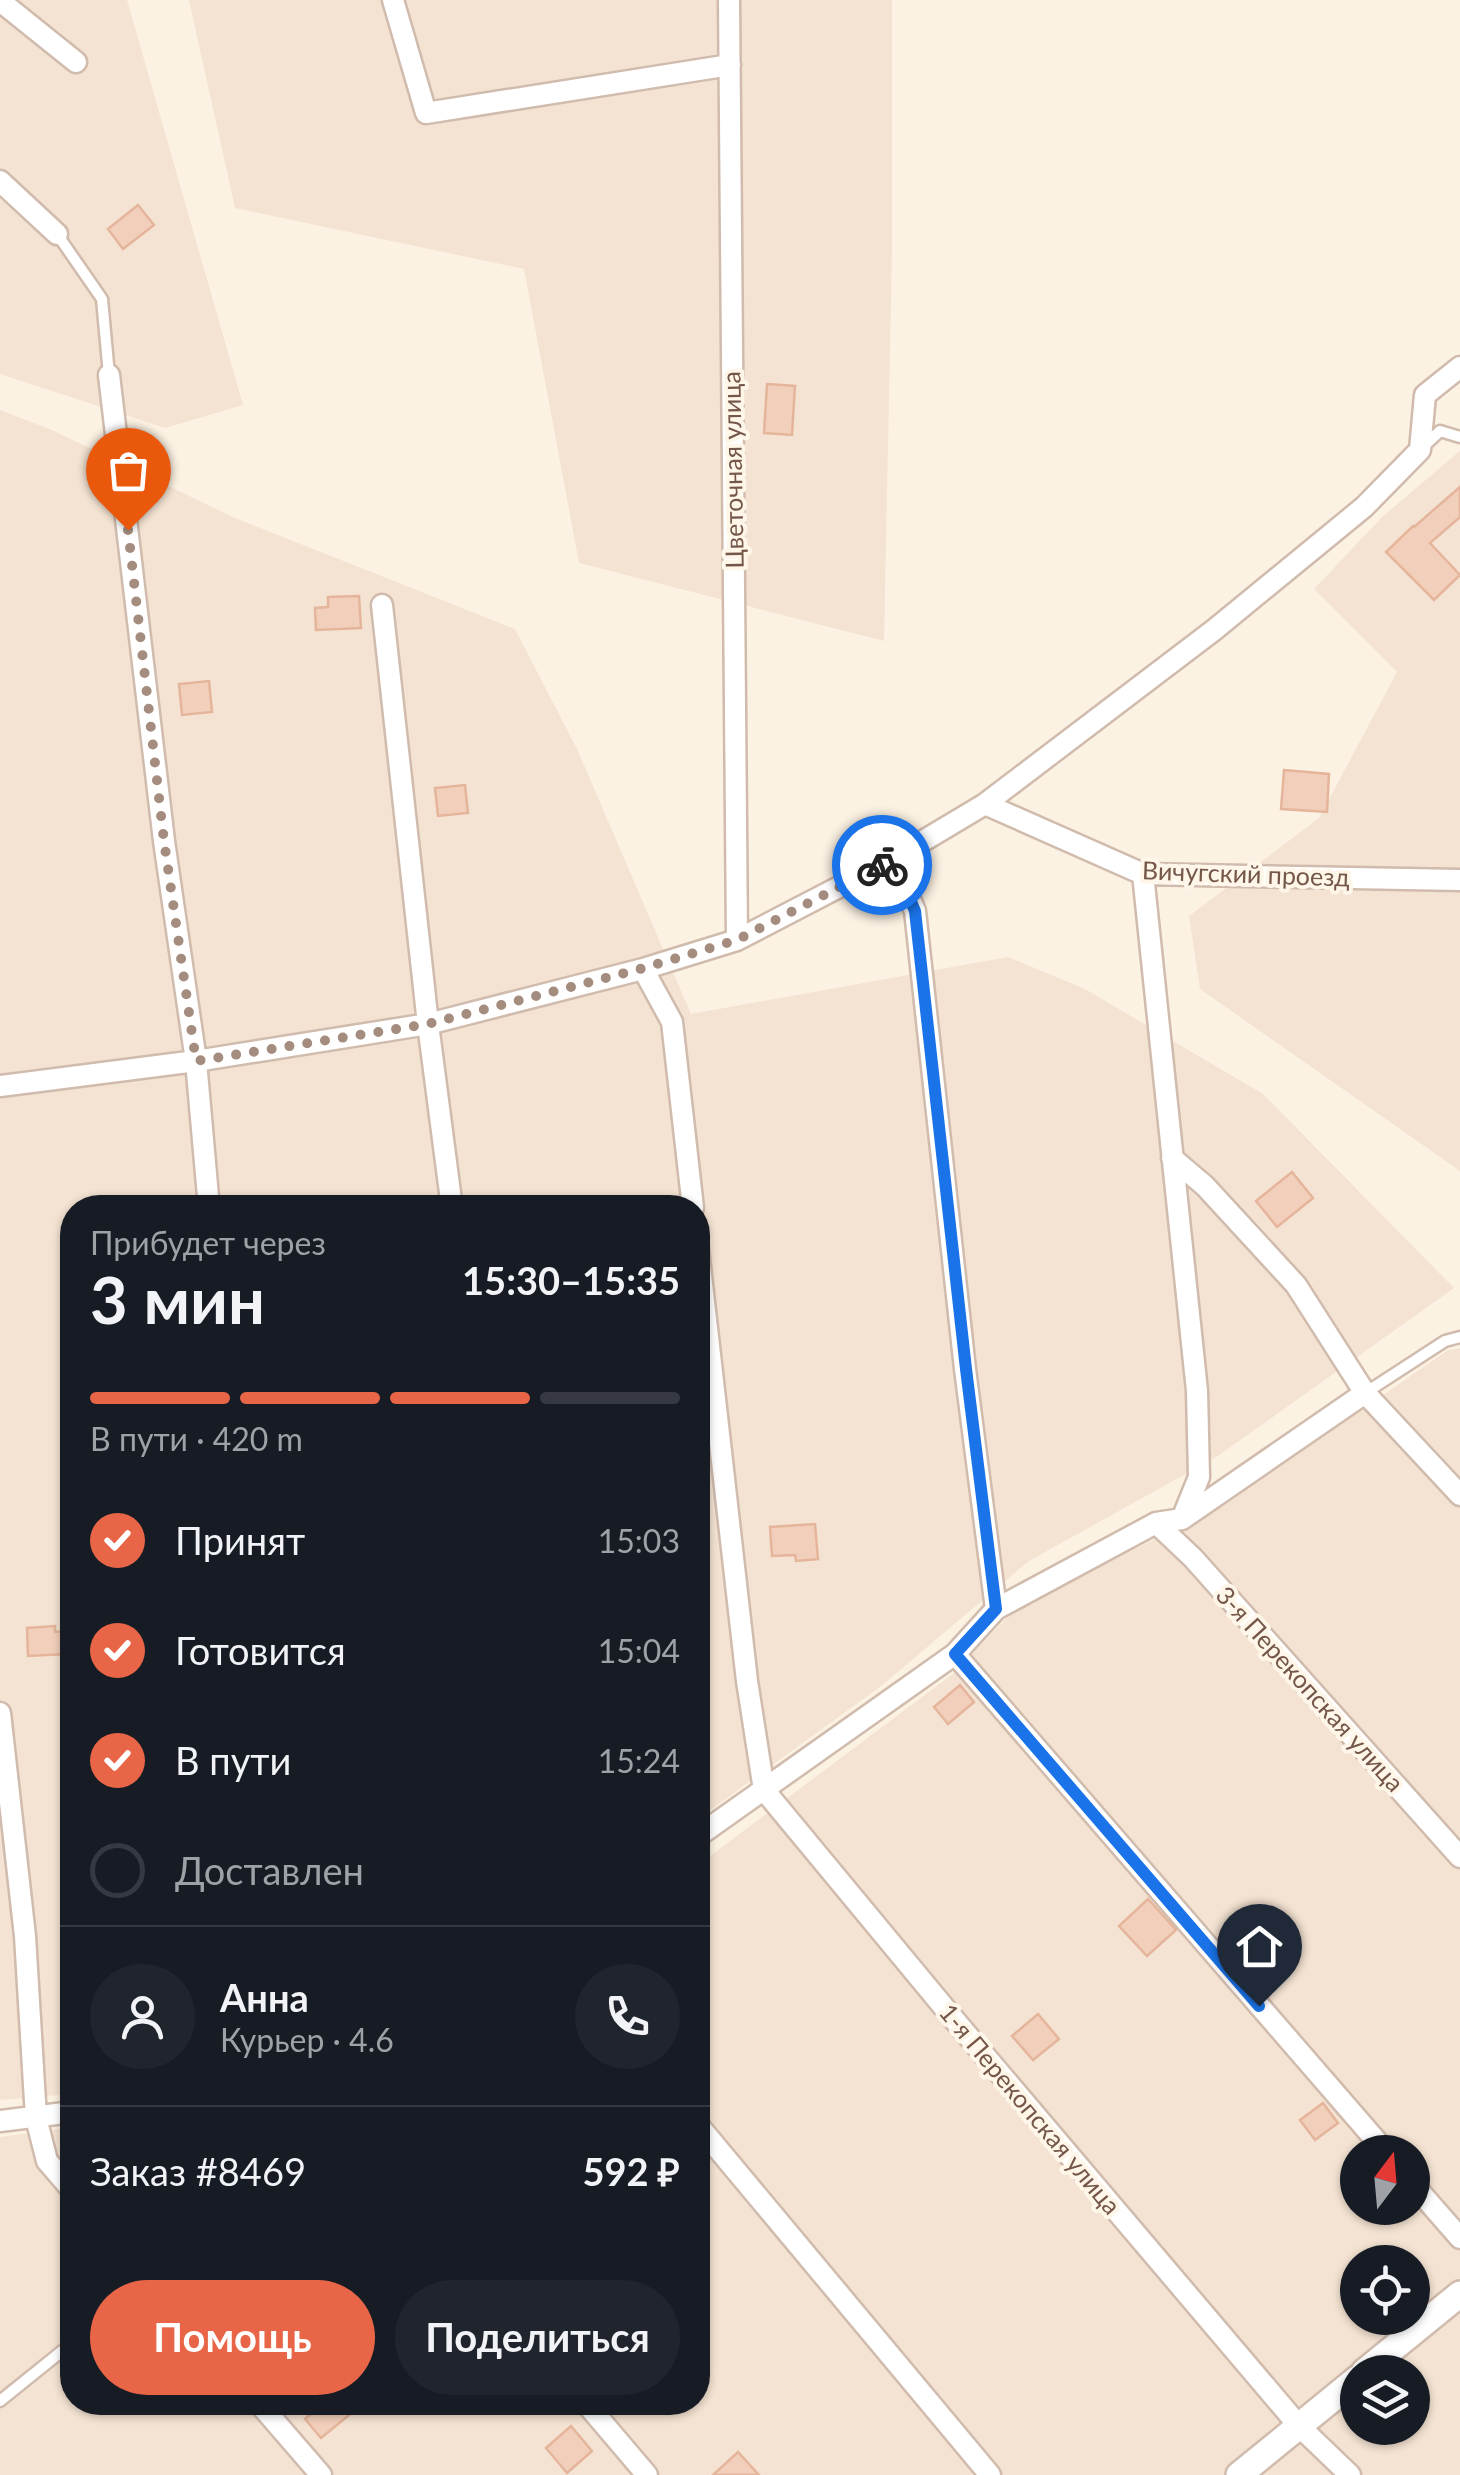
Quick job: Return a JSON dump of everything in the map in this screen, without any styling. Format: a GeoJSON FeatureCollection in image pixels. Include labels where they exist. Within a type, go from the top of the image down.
{"type":"FeatureCollection","features":[{"type":"Feature","properties":{"kind":"street"},"geometry":{"type":"LineString","coordinates":[[0,0],[76,62]]}},
{"type":"Feature","properties":{"kind":"street"},"geometry":{"type":"LineString","coordinates":[[393,0],[426,112],[730,65]]}},
{"type":"Feature","properties":{"kind":"street","name":"Цветочная улица"},"geometry":{"type":"LineString","coordinates":[[729,0],[737,940]]}},
{"type":"Feature","properties":{"kind":"street"},"geometry":{"type":"LineString","coordinates":[[0,180],[57,234]]}},
{"type":"Feature","properties":{"kind":"street"},"geometry":{"type":"LineString","coordinates":[[0,1086],[196,1061],[428,1024],[737,940],[893,859],[985,804],[1214,630],[1364,506],[1420,450],[1425,395],[1460,367]]}},
{"type":"Feature","properties":{"kind":"street"},"geometry":{"type":"LineString","coordinates":[[110,375],[164,841],[196,1061],[208,1195]]}},
{"type":"Feature","properties":{"kind":"street"},"geometry":{"type":"LineString","coordinates":[[382,605],[450,1195]]}},
{"type":"Feature","properties":{"kind":"street","name":"Вичугский проезд"},"geometry":{"type":"LineString","coordinates":[[985,804],[1142,874],[1460,880]]}},
{"type":"Feature","properties":{"kind":"street"},"geometry":{"type":"LineString","coordinates":[[893,859],[915,911],[996,1609]]}},
{"type":"Feature","properties":{"kind":"street"},"geometry":{"type":"LineString","coordinates":[[1142,874],[1197,1391],[1199,1477],[1182,1519]]}},
{"type":"Feature","properties":{"kind":"street"},"geometry":{"type":"LineString","coordinates":[[644,968],[672,1022],[692,1195]]}},
{"type":"Feature","properties":{"kind":"street"},"geometry":{"type":"LineString","coordinates":[[1172,1158],[1206,1186],[1296,1286],[1366,1393],[1460,1495]]}},
{"type":"Feature","properties":{"kind":"street"},"geometry":{"type":"LineString","coordinates":[[710,1354],[747,1681],[764,1790]]}},
{"type":"Feature","properties":{"kind":"street"},"geometry":{"type":"LineString","coordinates":[[710,1828],[955,1654],[996,1609],[1156,1523],[1182,1519],[1366,1393]]}},
{"type":"Feature","properties":{"kind":"street","name":"3-я Перекопская улица"},"geometry":{"type":"LineString","coordinates":[[1156,1523],[1193,1558],[1460,1858]]}},
{"type":"Feature","properties":{"kind":"street"},"geometry":{"type":"LineString","coordinates":[[955,1654],[1371,2135]]}},
{"type":"Feature","properties":{"kind":"street"},"geometry":{"type":"LineString","coordinates":[[0,1714],[25,1936],[36,2118],[47,2161],[60,2176]]}},
{"type":"Feature","properties":{"kind":"street","name":"1-я Перекопская улица"},"geometry":{"type":"LineString","coordinates":[[764,1790],[1299,2426],[1350,2475]]}},
{"type":"Feature","properties":{"kind":"street"},"geometry":{"type":"LineString","coordinates":[[0,2121],[60,2114]]}},
{"type":"Feature","properties":{"kind":"street"},"geometry":{"type":"LineString","coordinates":[[710,2139],[990,2475]]}},
{"type":"Feature","properties":{"kind":"street"},"geometry":{"type":"LineString","coordinates":[[1430,2204],[1460,2238]]}},
{"type":"Feature","properties":{"kind":"street"},"geometry":{"type":"LineString","coordinates":[[1385,2355],[1460,2294]]}},
{"type":"Feature","properties":{"kind":"street"},"geometry":{"type":"LineString","coordinates":[[1238,2475],[1340,2393]]}},
{"type":"Feature","properties":{"kind":"street"},"geometry":{"type":"LineString","coordinates":[[269,2415],[321,2475]]}},
{"type":"Feature","properties":{"kind":"street"},"geometry":{"type":"LineString","coordinates":[[596,2415],[648,2475]]}},
{"type":"Feature","properties":{"kind":"lane"},"geometry":{"type":"LineString","coordinates":[[57,234],[102,298],[110,375]]}},
{"type":"Feature","properties":{"kind":"lane"},"geometry":{"type":"LineString","coordinates":[[1420,450],[1440,431],[1460,436]]}},
{"type":"Feature","properties":{"kind":"lane"},"geometry":{"type":"LineString","coordinates":[[1366,1393],[1445,1341],[1460,1336]]}},
{"type":"Feature","properties":{"kind":"lane"},"geometry":{"type":"LineString","coordinates":[[0,2401],[60,2353]]}},
{"type":"Feature","properties":{"kind":"shaded area"},"geometry":{"type":"Polygon","coordinates":[[[0,0],[127,0],[243,405],[165,428],[0,374],[0,0]]]}},
{"type":"Feature","properties":{"kind":"shaded area"},"geometry":{"type":"Polygon","coordinates":[[[189,0],[892,0],[892,250],[884,641],[579,563],[524,269],[235,208],[189,0]]]}},
{"type":"Feature","properties":{"kind":"shaded area"},"geometry":{"type":"Polygon","coordinates":[[[0,410],[52,430],[235,518],[515,629],[578,751],[691,1014],[1008,957],[1085,989],[1263,1094],[1454,1288],[1218,1456],[1029,1561],[880,1687],[710,1810],[710,1195],[60,1195],[60,2095],[0,2100],[0,410]]]}},
{"type":"Feature","properties":{"kind":"shaded area"},"geometry":{"type":"Polygon","coordinates":[[[1460,451],[1460,1171],[1200,989],[1189,916],[1319,818],[1397,672],[1314,589],[1383,516],[1460,451]]]}},
{"type":"Feature","properties":{"kind":"shaded area"},"geometry":{"type":"Polygon","coordinates":[[[1460,1348],[1460,2475],[0,2475],[0,2137],[60,2129],[60,2415],[710,2415],[710,1856],[954,1673],[1016,1608],[1226,1504],[1448,1350],[1460,1348]]]}},
{"type":"Feature","properties":{"kind":"building"},"geometry":{"type":"Polygon","coordinates":[[[138,205],[154,225],[123,249],[108,229],[138,205]]]}},
{"type":"Feature","properties":{"kind":"building"},"geometry":{"type":"Polygon","coordinates":[[[767,384],[795,386],[792,435],[764,433],[767,384]]]}},
{"type":"Feature","properties":{"kind":"building"},"geometry":{"type":"Polygon","coordinates":[[[1460,487],[1460,517],[1430,543],[1460,575],[1434,600],[1386,552],[1460,487]]]}},
{"type":"Feature","properties":{"kind":"building"},"geometry":{"type":"Polygon","coordinates":[[[359,596],[361,628],[316,630],[315,608],[328,607],[328,597],[359,596]]]}},
{"type":"Feature","properties":{"kind":"building"},"geometry":{"type":"Polygon","coordinates":[[[209,681],[212,712],[182,715],[179,684],[209,681]]]}},
{"type":"Feature","properties":{"kind":"building"},"geometry":{"type":"Polygon","coordinates":[[[1284,770],[1329,774],[1327,812],[1281,809],[1284,770]]]}},
{"type":"Feature","properties":{"kind":"building"},"geometry":{"type":"Polygon","coordinates":[[[465,785],[468,813],[438,816],[435,788],[465,785]]]}},
{"type":"Feature","properties":{"kind":"building"},"geometry":{"type":"Polygon","coordinates":[[[1292,1172],[1313,1198],[1277,1227],[1256,1201],[1292,1172]]]}},
{"type":"Feature","properties":{"kind":"building"},"geometry":{"type":"Polygon","coordinates":[[[815,1524],[818,1559],[796,1561],[795,1555],[772,1556],[770,1527],[815,1524]]]}},
{"type":"Feature","properties":{"kind":"building"},"geometry":{"type":"Polygon","coordinates":[[[55,1626],[55,1632],[60,1632],[60,1654],[28,1656],[27,1628],[55,1626]]]}},
{"type":"Feature","properties":{"kind":"building"},"geometry":{"type":"Polygon","coordinates":[[[960,1685],[974,1702],[948,1724],[934,1707],[960,1685]]]}},
{"type":"Feature","properties":{"kind":"building"},"geometry":{"type":"Polygon","coordinates":[[[1148,1899],[1176,1930],[1147,1956],[1119,1926],[1148,1899]]]}},
{"type":"Feature","properties":{"kind":"building"},"geometry":{"type":"Polygon","coordinates":[[[1038,2014],[1059,2039],[1033,2060],[1012,2036],[1038,2014]]]}},
{"type":"Feature","properties":{"kind":"building"},"geometry":{"type":"Polygon","coordinates":[[[1323,2103],[1338,2123],[1315,2140],[1300,2120],[1323,2103]]]}},
{"type":"Feature","properties":{"kind":"building"},"geometry":{"type":"Polygon","coordinates":[[[310,2415],[349,2415],[321,2438],[305,2419],[310,2415]]]}},
{"type":"Feature","properties":{"kind":"building"},"geometry":{"type":"Polygon","coordinates":[[[571,2426],[592,2451],[567,2473],[546,2448],[571,2426]]]}},
{"type":"Feature","properties":{"kind":"building"},"geometry":{"type":"Polygon","coordinates":[[[738,2452],[759,2475],[713,2475],[738,2452]]]}},
{"type":"Feature","properties":{"kind":"way so far"},"geometry":{"type":"LineString","coordinates":[[128,530],[164,841],[196,1061],[428,1024],[644,968],[737,940],[882,865]]}},
{"type":"Feature","properties":{"kind":"route"},"geometry":{"type":"LineString","coordinates":[[882,865],[893,859],[915,911],[996,1609],[955,1654],[1259,2006]]}}]}
